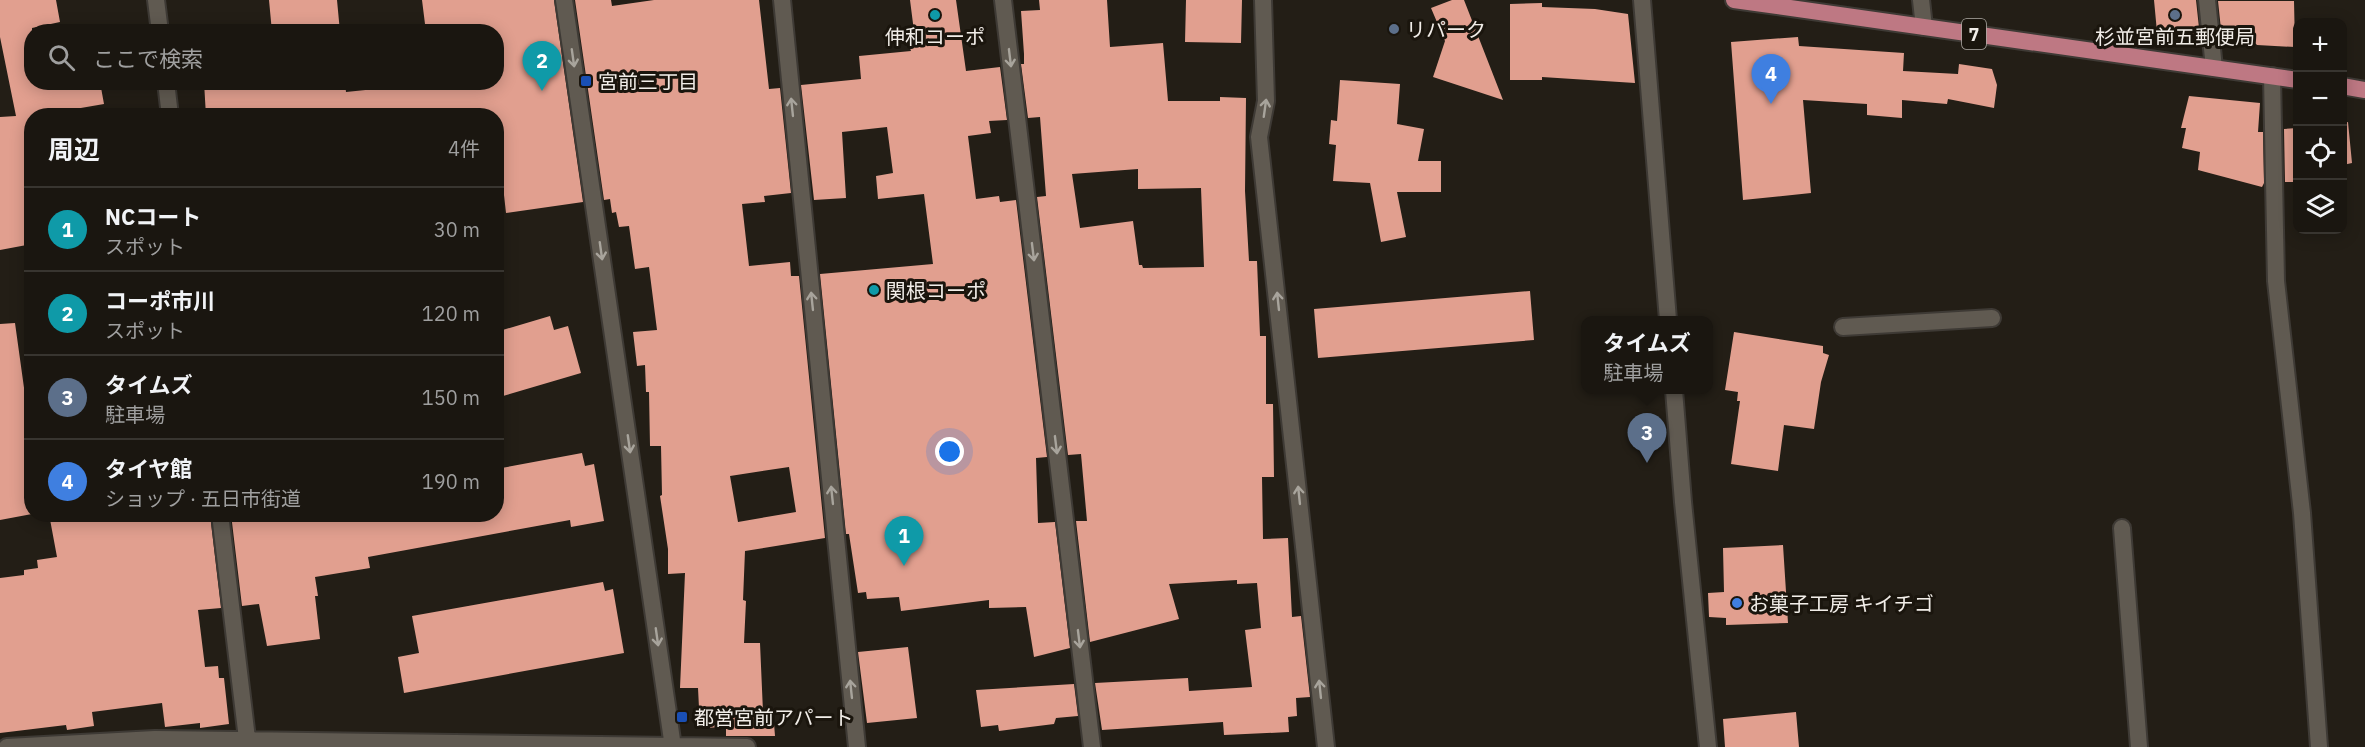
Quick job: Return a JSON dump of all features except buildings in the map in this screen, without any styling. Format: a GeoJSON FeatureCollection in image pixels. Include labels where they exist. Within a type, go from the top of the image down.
{"type":"FeatureCollection","features":[{"type":"Feature","properties":{"kind":"main road","name":"7"},"geometry":{"type":"LineString","coordinates":[[1734,0],[1770,3],[2293,79]]}},
{"type":"Feature","properties":{"kind":"main road"},"geometry":{"type":"LineString","coordinates":[[2347,88],[2365,90]]}},
{"type":"Feature","properties":{"kind":"street"},"geometry":{"type":"LineString","coordinates":[[156,0],[159,24]]}},
{"type":"Feature","properties":{"kind":"street"},"geometry":{"type":"LineString","coordinates":[[564,0],[673,746]]}},
{"type":"Feature","properties":{"kind":"street"},"geometry":{"type":"LineString","coordinates":[[782,0],[857,747]]}},
{"type":"Feature","properties":{"kind":"street"},"geometry":{"type":"LineString","coordinates":[[1003,0],[1092,747]]}},
{"type":"Feature","properties":{"kind":"street"},"geometry":{"type":"LineString","coordinates":[[1263,0],[1266,101],[1260,137],[1326,747]]}},
{"type":"Feature","properties":{"kind":"street"},"geometry":{"type":"LineString","coordinates":[[1642,0],[1668,316]]}},
{"type":"Feature","properties":{"kind":"street"},"geometry":{"type":"LineString","coordinates":[[1921,0],[1924,27]]}},
{"type":"Feature","properties":{"kind":"street"},"geometry":{"type":"LineString","coordinates":[[2207,0],[2214,68]]}},
{"type":"Feature","properties":{"kind":"street"},"geometry":{"type":"LineString","coordinates":[[2272,76],[2276,281],[2302,513],[2319,747]]}},
{"type":"Feature","properties":{"kind":"street"},"geometry":{"type":"LineString","coordinates":[[167,90],[169,108]]}},
{"type":"Feature","properties":{"kind":"street"},"geometry":{"type":"LineString","coordinates":[[1843,327],[1992,318]]}},
{"type":"Feature","properties":{"kind":"street"},"geometry":{"type":"LineString","coordinates":[[1674,394],[1708,747]]}},
{"type":"Feature","properties":{"kind":"street"},"geometry":{"type":"LineString","coordinates":[[221,522],[248,743]]}},
{"type":"Feature","properties":{"kind":"street"},"geometry":{"type":"LineString","coordinates":[[2122,528],[2139,747]]}},
{"type":"Feature","properties":{"kind":"street"},"geometry":{"type":"LineString","coordinates":[[7,747],[155,740],[248,743],[747,747]]}},
{"type":"Feature","properties":{"kind":"place","name":"伸和コーポ"},"geometry":{"type":"Point","coordinates":[935,15]}},
{"type":"Feature","properties":{"kind":"place","name":"杉並宮前五郵便局"},"geometry":{"type":"Point","coordinates":[2175,15]}},
{"type":"Feature","properties":{"kind":"place","name":"リパーク"},"geometry":{"type":"Point","coordinates":[1394,29]}},
{"type":"Feature","properties":{"kind":"place","name":"宮前三丁目"},"geometry":{"type":"Point","coordinates":[586,81]}},
{"type":"Feature","properties":{"kind":"place","name":"コーポ市川"},"geometry":{"type":"Point","coordinates":[542,91]}},
{"type":"Feature","properties":{"kind":"place","name":"タイヤ館"},"geometry":{"type":"Point","coordinates":[1771,104]}},
{"type":"Feature","properties":{"kind":"place","name":"関根コーポ"},"geometry":{"type":"Point","coordinates":[874,290]}},
{"type":"Feature","properties":{"kind":"place","name":"タイムズ"},"geometry":{"type":"Point","coordinates":[1647,463]}},
{"type":"Feature","properties":{"kind":"place","name":"NCコート"},"geometry":{"type":"Point","coordinates":[904,566]}},
{"type":"Feature","properties":{"kind":"place","name":"お菓子工房 キイチゴ"},"geometry":{"type":"Point","coordinates":[1737,603]}},
{"type":"Feature","properties":{"kind":"place","name":"都営宮前アパート"},"geometry":{"type":"Point","coordinates":[682,717]}}]}
